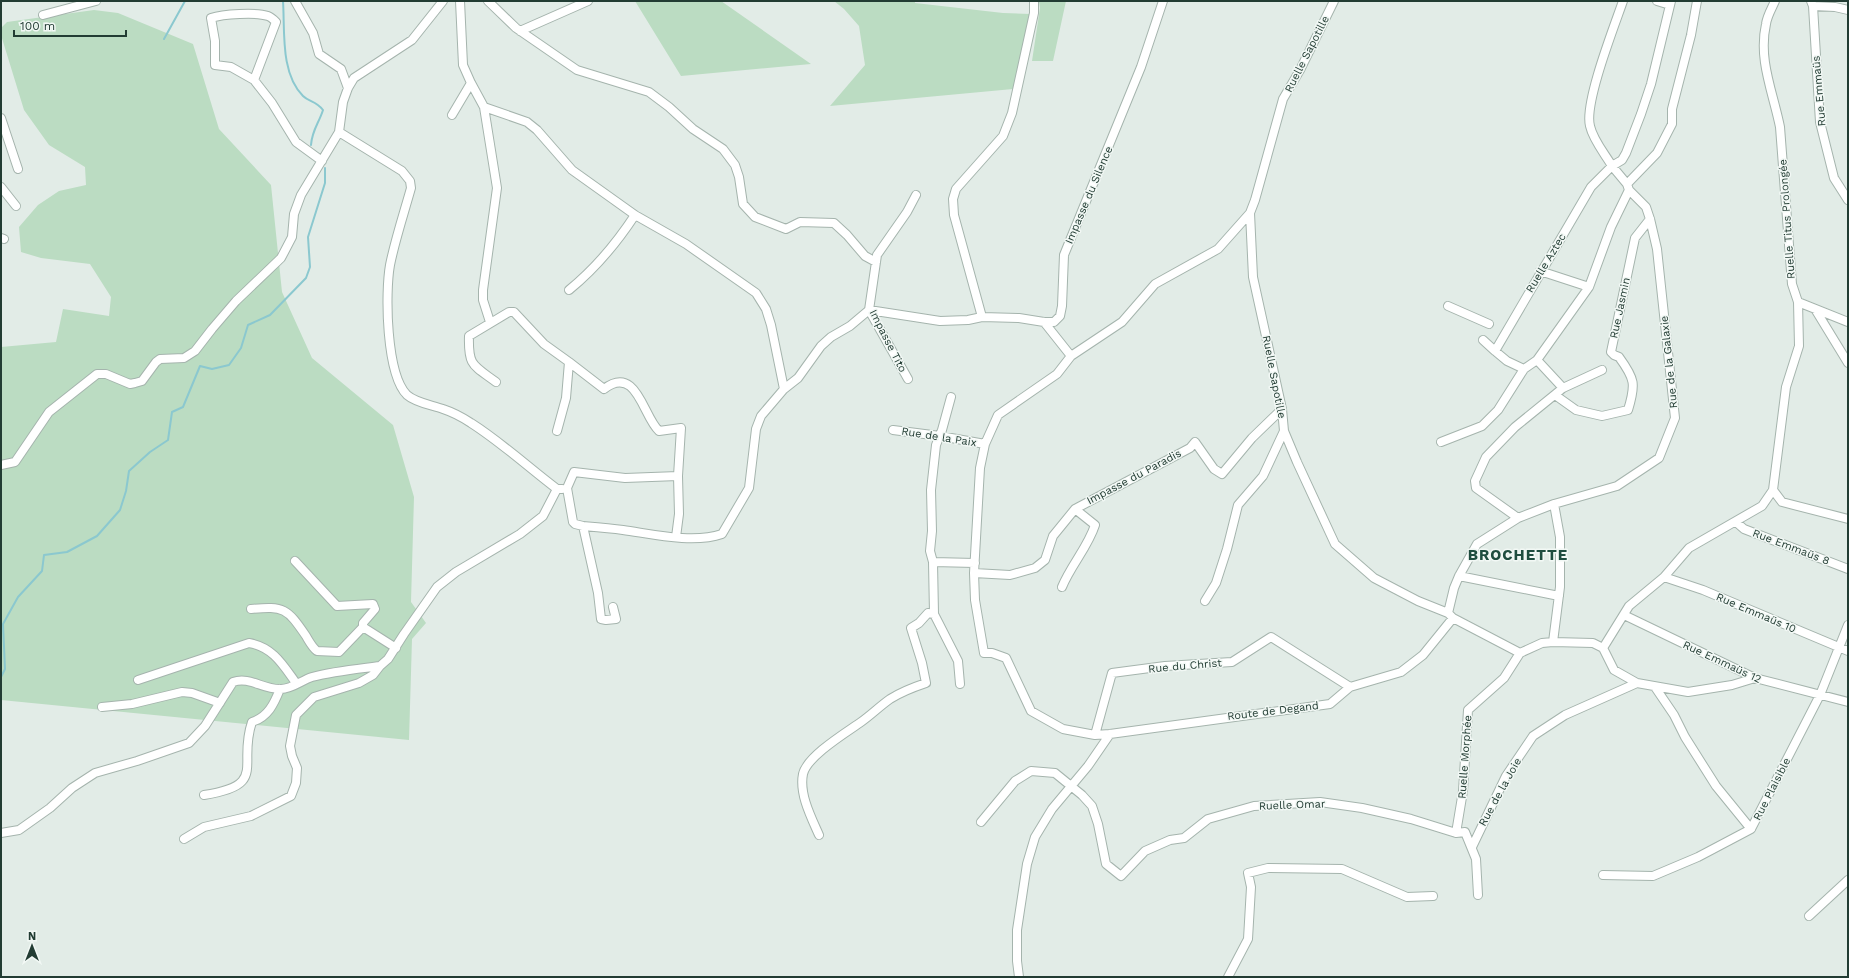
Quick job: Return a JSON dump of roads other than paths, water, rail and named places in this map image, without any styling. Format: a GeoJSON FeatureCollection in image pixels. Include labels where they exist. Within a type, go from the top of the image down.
{"type":"FeatureCollection","features":[{"type":"Feature","properties":{"kind":"street"},"geometry":{"type":"LineString","coordinates":[[43,15],[96,1]]}},
{"type":"Feature","properties":{"kind":"street"},"geometry":{"type":"LineString","coordinates":[[295,1],[313,33],[319,54],[341,69],[348,88]]}},
{"type":"Feature","properties":{"kind":"street"},"geometry":{"type":"LineString","coordinates":[[1,465],[14,462],[49,412],[97,374],[106,374],[130,384],[135,383],[142,381],[160,359],[184,358],[195,351],[212,328],[236,301],[281,258],[292,237],[294,214],[301,195],[339,132],[343,102],[348,88],[354,78],[412,40],[443,1]]}},
{"type":"Feature","properties":{"kind":"street"},"geometry":{"type":"LineString","coordinates":[[460,1],[463,65],[471,84],[484,107],[497,188],[483,290],[483,300],[490,322]]}},
{"type":"Feature","properties":{"kind":"street"},"geometry":{"type":"LineString","coordinates":[[488,1],[520,31],[577,70],[649,92],[664,103],[693,129],[723,149],[735,165],[739,177],[743,204],[755,217],[786,229],[800,222],[834,223],[847,235],[865,256],[876,262]]}},
{"type":"Feature","properties":{"kind":"street"},"geometry":{"type":"LineString","coordinates":[[520,31],[588,1]]}},
{"type":"Feature","properties":{"kind":"street"},"geometry":{"type":"LineString","coordinates":[[982,317],[954,215],[954,198],[956,190],[1003,136],[1012,113],[1034,13],[1034,1]]}},
{"type":"Feature","properties":{"kind":"street","name":"Impasse du Silence"},"geometry":{"type":"LineString","coordinates":[[1044,322],[1054,322],[1060,316],[1062,306],[1064,255],[1141,67],[1163,1]]}},
{"type":"Feature","properties":{"kind":"street","name":"Ruelle Sapotille"},"geometry":{"type":"LineString","coordinates":[[1334,1],[1300,70],[1283,98],[1255,200],[1250,213],[1253,277],[1282,409],[1284,431],[1336,544],[1374,578],[1418,601],[1451,615],[1520,653]]}},
{"type":"Feature","properties":{"kind":"street","name":"Rue de la Galaxie"},"geometry":{"type":"LineString","coordinates":[[1451,615],[1454,588],[1477,544],[1518,518],[1554,504],[1617,486],[1659,458],[1675,418],[1657,249],[1650,219],[1646,207],[1612,166],[1592,133],[1589,124],[1594,85],[1622,1]]}},
{"type":"Feature","properties":{"kind":"street"},"geometry":{"type":"LineString","coordinates":[[1658,1],[1670,3]]}},
{"type":"Feature","properties":{"kind":"street"},"geometry":{"type":"LineString","coordinates":[[1441,442],[1482,426],[1498,410],[1524,369],[1537,360],[1590,287],[1628,187],[1657,153],[1672,124],[1672,109],[1691,35],[1697,1]]}},
{"type":"Feature","properties":{"kind":"street","name":"Ruelle Titus Prolongée"},"geometry":{"type":"LineString","coordinates":[[1603,648],[1629,606],[1664,576],[1689,548],[1762,506],[1773,490],[1786,387],[1799,346],[1798,302],[1792,284],[1780,127],[1763,59],[1766,23],[1775,1]]}},
{"type":"Feature","properties":{"kind":"street","name":"Ruelle Aztec"},"geometry":{"type":"LineString","coordinates":[[1495,351],[1591,187],[1612,166],[1622,160],[1626,153],[1651,84],[1670,3]]}},
{"type":"Feature","properties":{"kind":"street"},"geometry":{"type":"LineString","coordinates":[[1812,3],[1848,10]]}},
{"type":"Feature","properties":{"kind":"street","name":"Rue Emmaüs"},"geometry":{"type":"LineString","coordinates":[[1812,3],[1820,122],[1834,178],[1848,200]]}},
{"type":"Feature","properties":{"kind":"street"},"geometry":{"type":"LineString","coordinates":[[254,80],[276,22],[268,16],[254,15],[220,15],[211,18],[215,41],[215,66],[231,67],[254,80],[272,103],[296,142],[322,161]]}},
{"type":"Feature","properties":{"kind":"street"},"geometry":{"type":"LineString","coordinates":[[452,115],[471,84]]}},
{"type":"Feature","properties":{"kind":"street"},"geometry":{"type":"LineString","coordinates":[[484,107],[527,122],[537,130],[572,170],[636,215],[686,244],[756,294],[766,309],[771,325],[784,389]]}},
{"type":"Feature","properties":{"kind":"street"},"geometry":{"type":"LineString","coordinates":[[1,118],[18,169]]}},
{"type":"Feature","properties":{"kind":"street"},"geometry":{"type":"LineString","coordinates":[[339,132],[402,172],[410,181],[410,188],[390,264],[388,298],[391,353],[399,384],[407,395],[414,400],[446,410],[470,422],[504,446],[524,464],[557,489],[567,488]]}},
{"type":"Feature","properties":{"kind":"street"},"geometry":{"type":"LineString","coordinates":[[1,187],[16,206]]}},
{"type":"Feature","properties":{"kind":"street","name":"Impasse Tito"},"geometry":{"type":"LineString","coordinates":[[908,379],[869,310],[878,255],[907,212],[916,195]]}},
{"type":"Feature","properties":{"kind":"street"},"geometry":{"type":"LineString","coordinates":[[974,573],[980,468],[985,444],[998,415],[1057,374],[1071,356],[1122,322],[1155,284],[1218,249],[1250,213]]}},
{"type":"Feature","properties":{"kind":"street"},"geometry":{"type":"LineString","coordinates":[[569,290],[590,274],[612,249],[636,215]]}},
{"type":"Feature","properties":{"kind":"street","name":"Rue Jasmin"},"geometry":{"type":"LineString","coordinates":[[1555,395],[1576,410],[1602,416],[1628,410],[1635,390],[1630,372],[1619,357],[1611,352],[1635,238],[1650,219]]}},
{"type":"Feature","properties":{"kind":"street"},"geometry":{"type":"LineString","coordinates":[[1540,272],[1590,287]]}},
{"type":"Feature","properties":{"kind":"street"},"geometry":{"type":"LineString","coordinates":[[1798,302],[1848,322]]}},
{"type":"Feature","properties":{"kind":"street"},"geometry":{"type":"LineString","coordinates":[[1448,306],[1489,324]]}},
{"type":"Feature","properties":{"kind":"street"},"geometry":{"type":"LineString","coordinates":[[678,476],[625,478],[574,472],[567,488],[573,522],[583,526],[676,536],[715,536],[722,534],[748,488],[758,422],[784,389],[798,378],[821,346],[831,337],[850,326],[869,310],[940,321],[968,320],[982,317],[1019,318],[1044,322],[1071,356]]}},
{"type":"Feature","properties":{"kind":"street"},"geometry":{"type":"LineString","coordinates":[[1815,310],[1848,363]]}},
{"type":"Feature","properties":{"kind":"street"},"geometry":{"type":"LineString","coordinates":[[496,382],[472,364],[468,351],[469,336],[490,322],[509,312],[514,312],[544,344],[604,389],[616,382],[625,383],[630,386],[645,406],[659,431],[681,428],[678,476],[679,514],[676,536]]}},
{"type":"Feature","properties":{"kind":"street"},"geometry":{"type":"LineString","coordinates":[[1482,340],[1507,361],[1524,369]]}},
{"type":"Feature","properties":{"kind":"street"},"geometry":{"type":"LineString","coordinates":[[1537,360],[1563,388]]}},
{"type":"Feature","properties":{"kind":"street"},"geometry":{"type":"LineString","coordinates":[[557,430],[566,398],[569,362]]}},
{"type":"Feature","properties":{"kind":"street"},"geometry":{"type":"LineString","coordinates":[[1518,518],[1476,488],[1475,481],[1486,457],[1515,427],[1563,388],[1602,370]]}},
{"type":"Feature","properties":{"kind":"street"},"geometry":{"type":"LineString","coordinates":[[951,397],[936,445],[931,490],[930,551],[933,562],[934,614],[958,661],[960,684]]}},
{"type":"Feature","properties":{"kind":"street","name":"Impasse du Paradis"},"geometry":{"type":"LineString","coordinates":[[974,573],[1010,575],[1035,568],[1045,560],[1053,536],[1075,509],[1190,448],[1196,442],[1214,469],[1222,474],[1252,438],[1282,409]]}},
{"type":"Feature","properties":{"kind":"street","name":"Rue de la Paix"},"geometry":{"type":"LineString","coordinates":[[894,430],[985,444]]}},
{"type":"Feature","properties":{"kind":"street"},"geometry":{"type":"LineString","coordinates":[[1205,602],[1216,583],[1227,549],[1238,505],[1263,476],[1284,431]]}},
{"type":"Feature","properties":{"kind":"street"},"geometry":{"type":"LineString","coordinates":[[184,839],[209,825],[251,816],[291,796],[296,783],[297,768],[290,746],[296,715],[314,697],[359,683],[373,675],[396,648],[437,587],[456,572],[520,534],[543,516],[557,489]]}},
{"type":"Feature","properties":{"kind":"street"},"geometry":{"type":"LineString","coordinates":[[1773,490],[1782,502],[1848,519]]}},
{"type":"Feature","properties":{"kind":"street"},"geometry":{"type":"LineString","coordinates":[[1553,642],[1560,587],[1560,537],[1554,504]]}},
{"type":"Feature","properties":{"kind":"street"},"geometry":{"type":"LineString","coordinates":[[1062,587],[1068,574],[1091,536],[1095,525],[1075,509]]}},
{"type":"Feature","properties":{"kind":"street","name":"Rue Emmaüs 8"},"geometry":{"type":"LineString","coordinates":[[1736,522],[1744,529],[1848,569]]}},
{"type":"Feature","properties":{"kind":"street"},"geometry":{"type":"LineString","coordinates":[[583,526],[598,593],[601,618],[606,620],[616,619],[613,607]]}},
{"type":"Feature","properties":{"kind":"street"},"geometry":{"type":"LineString","coordinates":[[251,609],[273,607],[281,609],[293,617],[314,648],[322,651],[339,652],[363,628],[364,623],[375,609],[373,604],[337,606],[295,561]]}},
{"type":"Feature","properties":{"kind":"street"},"geometry":{"type":"LineString","coordinates":[[933,562],[975,563]]}},
{"type":"Feature","properties":{"kind":"street","name":"Route de Degand"},"geometry":{"type":"LineString","coordinates":[[974,573],[975,600],[984,653],[992,653],[1006,658],[1031,711],[1063,729],[1095,735],[1330,704],[1350,687],[1401,672],[1423,654],[1451,615]]}},
{"type":"Feature","properties":{"kind":"street"},"geometry":{"type":"LineString","coordinates":[[1459,576],[1559,596]]}},
{"type":"Feature","properties":{"kind":"street","name":"Rue Emmaüs 10"},"geometry":{"type":"LineString","coordinates":[[1664,576],[1704,590],[1848,651]]}},
{"type":"Feature","properties":{"kind":"street"},"geometry":{"type":"LineString","coordinates":[[819,835],[805,799],[802,784],[803,772],[810,762],[838,737],[862,722],[890,699],[914,687],[926,683],[911,628],[919,623],[928,613],[934,614]]}},
{"type":"Feature","properties":{"kind":"street","name":"Rue Emmaüs 12"},"geometry":{"type":"LineString","coordinates":[[1624,615],[1755,678],[1848,702]]}},
{"type":"Feature","properties":{"kind":"street","name":"Rue Plaisible"},"geometry":{"type":"LineString","coordinates":[[1603,875],[1653,876],[1698,857],[1751,829],[1820,695],[1848,625]]}},
{"type":"Feature","properties":{"kind":"street"},"geometry":{"type":"LineString","coordinates":[[363,628],[396,648]]}},
{"type":"Feature","properties":{"kind":"street","name":"Rue du Christ"},"geometry":{"type":"LineString","coordinates":[[1095,735],[1112,673],[1165,666],[1232,662],[1271,637],[1350,687]]}},
{"type":"Feature","properties":{"kind":"street"},"geometry":{"type":"LineString","coordinates":[[1520,653],[1542,644],[1553,642],[1593,643],[1603,648],[1614,670],[1637,683],[1688,692],[1732,686],[1755,678]]}},
{"type":"Feature","properties":{"kind":"street"},"geometry":{"type":"LineString","coordinates":[[138,680],[249,643],[266,648],[277,657],[296,683]]}},
{"type":"Feature","properties":{"kind":"street","name":"Ruelle Morphée"},"geometry":{"type":"LineString","coordinates":[[1456,833],[1464,792],[1468,710],[1504,678],[1520,653]]}},
{"type":"Feature","properties":{"kind":"street"},"geometry":{"type":"LineString","coordinates":[[1,833],[19,830],[50,808],[72,788],[95,774],[190,743],[206,726],[233,682],[240,679],[280,689],[286,689],[296,683],[312,677],[380,666]]}},
{"type":"Feature","properties":{"kind":"street","name":"Rue de la Joie"},"geometry":{"type":"LineString","coordinates":[[1472,847],[1506,776],[1533,736],[1565,715],[1637,683]]}},
{"type":"Feature","properties":{"kind":"street"},"geometry":{"type":"LineString","coordinates":[[1655,687],[1674,715],[1685,737],[1716,786],[1751,829]]}},
{"type":"Feature","properties":{"kind":"street"},"geometry":{"type":"LineString","coordinates":[[204,795],[224,792],[236,787],[244,779],[247,774],[247,754],[252,722],[264,716],[273,704],[280,689]]}},
{"type":"Feature","properties":{"kind":"street"},"geometry":{"type":"LineString","coordinates":[[102,707],[132,704],[182,692],[192,693],[220,703]]}},
{"type":"Feature","properties":{"kind":"street"},"geometry":{"type":"LineString","coordinates":[[1019,977],[1016,961],[1017,930],[1027,864],[1035,837],[1052,809],[1088,766],[1110,734]]}},
{"type":"Feature","properties":{"kind":"street"},"geometry":{"type":"LineString","coordinates":[[981,822],[1015,781],[1031,771],[1055,773],[1072,786]]}},
{"type":"Feature","properties":{"kind":"street","name":"Ruelle Omar"},"geometry":{"type":"LineString","coordinates":[[1072,786],[1092,806],[1098,824],[1106,864],[1121,876],[1145,851],[1170,840],[1184,838],[1208,819],[1254,806],[1320,802],[1362,808],[1411,819],[1456,833],[1466,832],[1476,859],[1478,895]]}},
{"type":"Feature","properties":{"kind":"street"},"geometry":{"type":"LineString","coordinates":[[1228,977],[1248,939],[1251,887],[1248,873],[1268,868],[1342,869],[1407,897],[1433,896]]}},
{"type":"Feature","properties":{"kind":"street"},"geometry":{"type":"LineString","coordinates":[[1809,916],[1848,880]]}},
{"type":"Feature","properties":{"kind":"waterway"},"geometry":{"type":"LineString","coordinates":[[164,39],[185,1]]}},
{"type":"Feature","properties":{"kind":"waterway"},"geometry":{"type":"LineString","coordinates":[[283,1],[285,51],[290,76],[303,96],[318,105],[323,110],[314,131],[311,145]]}},
{"type":"Feature","properties":{"kind":"waterway"},"geometry":{"type":"LineString","coordinates":[[1,677],[5,669],[3,624],[18,597],[42,571],[44,555],[67,552],[97,536],[120,510],[126,491],[129,471],[150,452],[168,440],[172,412],[183,407],[200,366],[212,369],[229,365],[241,348],[248,325],[270,315],[306,278],[310,267],[308,237],[325,183],[325,168]]}},
{"type":"Feature","properties":{"kind":"district","name":"BROCHETTE"},"geometry":{"type":"Point","coordinates":[1518,555]}}]}
